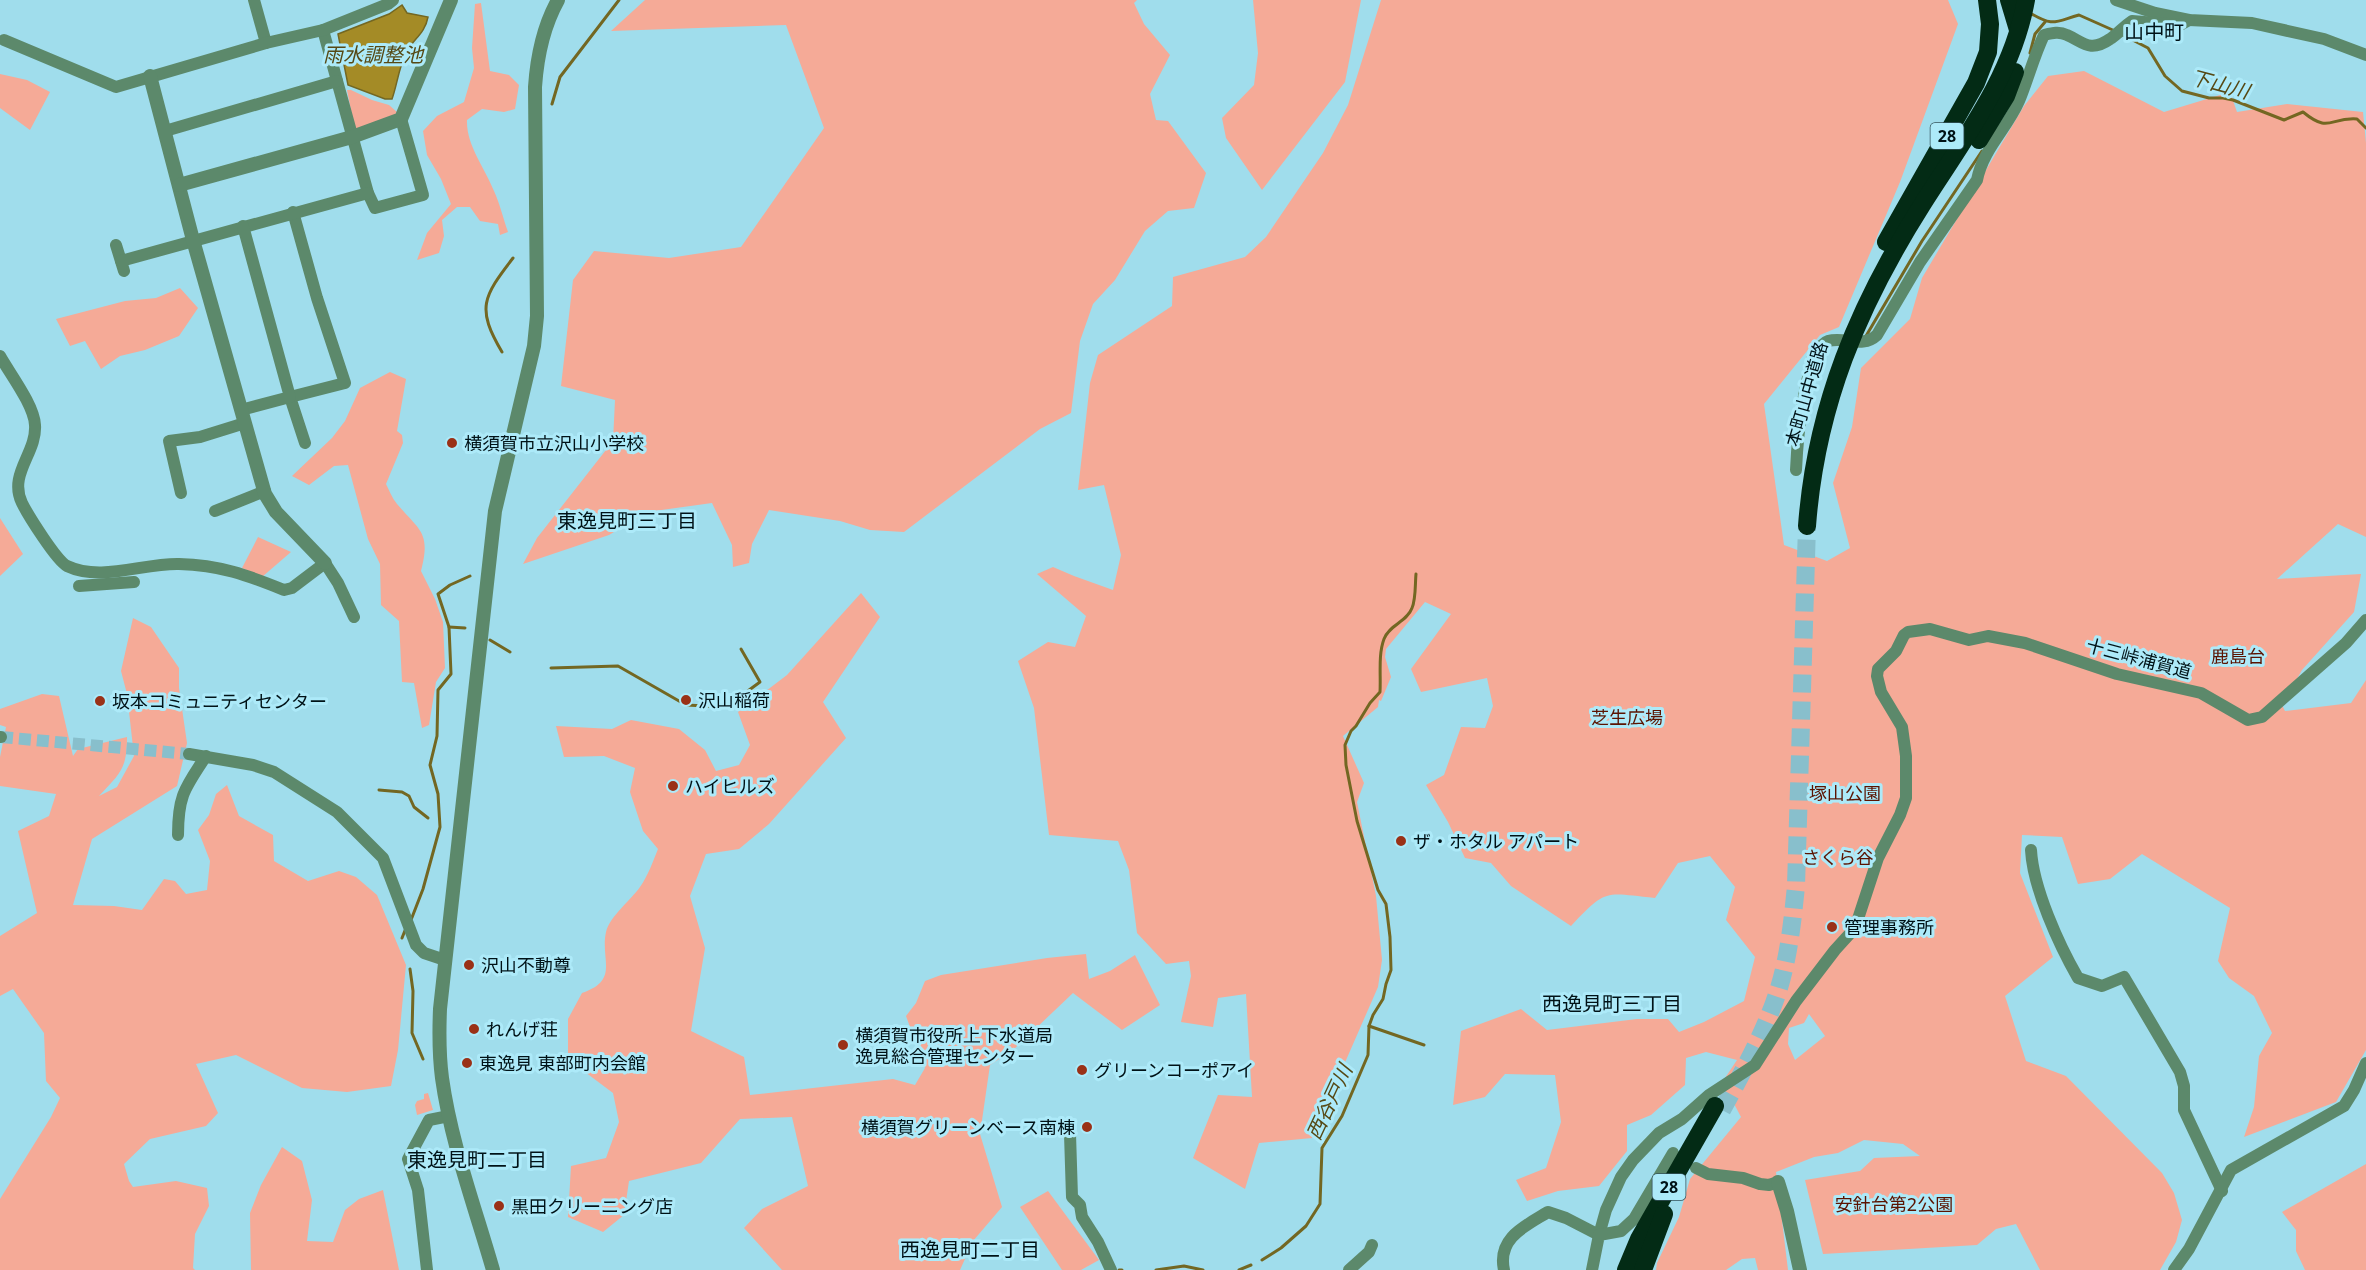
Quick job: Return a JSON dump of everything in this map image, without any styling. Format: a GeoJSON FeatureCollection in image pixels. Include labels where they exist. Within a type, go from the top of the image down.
{"type":"FeatureCollection","features":[{"type":"Feature","properties":{"kind":"highway","name":"28"},"geometry":{"type":"LineString","coordinates":[[1881,268],[1891,232],[1976,83],[1988,52],[1990,24],[1987,0]]}},
{"type":"Feature","properties":{"kind":"highway","name":"28"},"geometry":{"type":"LineString","coordinates":[[1881,268],[1911,236],[1996,115],[2017,67],[2020,45],[2019,7]]}},
{"type":"Feature","properties":{"kind":"highway"},"geometry":{"type":"LineString","coordinates":[[1881,268],[1988,89],[2005,50],[2019,7]]}},
{"type":"Feature","properties":{"kind":"highway","name":"本町山中道路"},"geometry":{"type":"LineString","coordinates":[[1804,526],[1821,428],[1837,364],[1881,268]]}},
{"type":"Feature","properties":{"kind":"highway","name":"28"},"geometry":{"type":"LineString","coordinates":[[1626,1270],[1639,1239],[1719,1108],[1672,1194],[1643,1270]]}},
{"type":"Feature","properties":{"kind":"street"},"geometry":{"type":"LineString","coordinates":[[254,0],[266,43]]}},
{"type":"Feature","properties":{"kind":"street"},"geometry":{"type":"LineString","coordinates":[[323,30],[368,193],[375,208],[423,195],[401,119],[451,0]]}},
{"type":"Feature","properties":{"kind":"street"},"geometry":{"type":"LineString","coordinates":[[493,1270],[449,1116],[439,1044],[445,960],[495,511],[534,346],[537,316],[534,208],[536,76],[542,40],[558,0]]}},
{"type":"Feature","properties":{"kind":"street"},"geometry":{"type":"LineString","coordinates":[[2116,0],[2189,21],[2252,23],[2324,39],[2366,55]]}},
{"type":"Feature","properties":{"kind":"street"},"geometry":{"type":"LineString","coordinates":[[4,40],[116,87],[266,43],[323,30],[389,1]]}},
{"type":"Feature","properties":{"kind":"street"},"geometry":{"type":"LineString","coordinates":[[1796,470],[1799,419],[1807,383],[1819,348],[1830,340],[1866,342],[1877,335],[1920,262],[1977,180],[1980,164],[2019,102],[2034,56],[2044,35],[2056,32],[2067,35],[2082,45],[2091,46],[2109,41],[2132,21],[2180,25],[2189,21]]}},
{"type":"Feature","properties":{"kind":"street"},"geometry":{"type":"LineString","coordinates":[[150,76],[193,240],[265,491],[276,512],[325,563],[339,584],[354,617]]}},
{"type":"Feature","properties":{"kind":"street"},"geometry":{"type":"LineString","coordinates":[[165,130],[337,81]]}},
{"type":"Feature","properties":{"kind":"street"},"geometry":{"type":"LineString","coordinates":[[179,184],[352,137],[401,119]]}},
{"type":"Feature","properties":{"kind":"street"},"geometry":{"type":"LineString","coordinates":[[116,244],[122,266],[193,240],[368,193]]}},
{"type":"Feature","properties":{"kind":"street"},"geometry":{"type":"LineString","coordinates":[[181,493],[170,441],[200,437],[290,397],[345,383],[317,298],[293,212]]}},
{"type":"Feature","properties":{"kind":"street"},"geometry":{"type":"LineString","coordinates":[[243,226],[305,444]]}},
{"type":"Feature","properties":{"kind":"street"},"geometry":{"type":"LineString","coordinates":[[0,356],[18,386],[35,422],[35,436],[17,480],[18,490],[22,502],[64,565],[79,570],[102,572],[149,565],[202,565],[231,569],[284,590],[292,588],[325,563]]}},
{"type":"Feature","properties":{"kind":"street"},"geometry":{"type":"LineString","coordinates":[[214,511],[265,491]]}},
{"type":"Feature","properties":{"kind":"street"},"geometry":{"type":"LineString","coordinates":[[79,586],[134,582]]}},
{"type":"Feature","properties":{"kind":"street","name":"十三峠浦賀道"},"geometry":{"type":"LineString","coordinates":[[1599,1235],[1606,1210],[1621,1177],[1633,1160],[1659,1132],[1682,1119],[1709,1095],[1755,1065],[1796,1001],[1855,928],[1878,858],[1906,798],[1906,756],[1902,727],[1881,692],[1877,676],[1878,669],[1896,651],[1904,635],[1914,629],[1930,629],[1969,640],[1992,636],[2039,646],[2117,674],[2201,693],[2244,718],[2252,720],[2262,717],[2346,643],[2366,620]]}},
{"type":"Feature","properties":{"kind":"street"},"geometry":{"type":"LineString","coordinates":[[189,754],[253,765],[274,772],[337,812],[383,858],[416,945],[423,953],[445,960]]}},
{"type":"Feature","properties":{"kind":"street"},"geometry":{"type":"LineString","coordinates":[[178,835],[179,804],[187,785],[206,756]]}},
{"type":"Feature","properties":{"kind":"street"},"geometry":{"type":"LineString","coordinates":[[2031,850],[2032,869],[2069,963],[2078,978],[2102,986],[2124,977],[2180,1072],[2184,1086],[2184,1110],[2222,1191]]}},
{"type":"Feature","properties":{"kind":"street"},"geometry":{"type":"LineString","coordinates":[[2174,1270],[2189,1250],[2231,1170],[2344,1106],[2366,1063]]}},
{"type":"Feature","properties":{"kind":"street"},"geometry":{"type":"LineString","coordinates":[[427,1270],[418,1190],[408,1159],[429,1120],[449,1116]]}},
{"type":"Feature","properties":{"kind":"street"},"geometry":{"type":"LineString","coordinates":[[1070,1134],[1072,1197],[1080,1205],[1082,1217],[1110,1267]]}},
{"type":"Feature","properties":{"kind":"street"},"geometry":{"type":"LineString","coordinates":[[1504,1270],[1502,1252],[1510,1238],[1518,1229],[1548,1212],[1566,1218],[1599,1235],[1621,1231],[1634,1219],[1673,1153]]}},
{"type":"Feature","properties":{"kind":"street"},"geometry":{"type":"LineString","coordinates":[[1695,1168],[1708,1174],[1743,1178],[1760,1184],[1778,1182],[1800,1270]]}},
{"type":"Feature","properties":{"kind":"street"},"geometry":{"type":"LineString","coordinates":[[1592,1270],[1599,1235]]}},
{"type":"Feature","properties":{"kind":"street"},"geometry":{"type":"LineString","coordinates":[[1349,1270],[1369,1252],[1372,1245]]}},
{"type":"Feature","properties":{"kind":"green space"},"geometry":{"type":"Polygon","coordinates":[[[645,0],[1137,0],[1134,3],[1144,24],[1170,55],[1150,94],[1156,120],[1168,121],[1206,173],[1194,208],[1168,211],[1145,231],[1115,280],[1093,304],[1080,341],[1071,413],[1040,429],[904,532],[870,530],[840,521],[769,510],[752,544],[749,563],[733,567],[732,545],[712,503],[647,512],[609,535],[523,564],[537,538],[613,441],[615,400],[561,386],[573,280],[594,251],[669,258],[741,247],[824,128],[786,25],[611,31],[645,0]]]}},
{"type":"Feature","properties":{"kind":"green space"},"geometry":{"type":"Polygon","coordinates":[[[1253,0],[1361,0],[1345,82],[1262,190],[1226,138],[1222,118],[1254,85],[1258,53],[1253,0]]]}},
{"type":"Feature","properties":{"kind":"green space"},"geometry":{"type":"Polygon","coordinates":[[[1381,0],[1948,0],[1958,24],[1900,182],[1839,327],[1820,335],[1764,404],[1784,545],[1827,561],[1850,548],[1833,483],[1852,427],[1861,368],[1910,319],[1922,278],[2024,106],[2048,76],[2084,71],[2164,112],[2230,92],[2237,112],[2287,104],[2363,112],[2366,143],[2366,537],[2338,524],[2277,579],[2361,574],[2354,612],[2302,670],[2282,705],[2285,711],[2351,703],[2366,680],[2366,1050],[2336,1102],[2244,1137],[2254,1107],[2259,1056],[2272,1033],[2254,996],[2229,978],[2218,961],[2230,908],[2142,854],[2110,879],[2078,884],[2062,837],[2022,835],[2020,873],[2053,957],[2005,996],[2026,1061],[2066,1076],[2162,1173],[2174,1193],[2182,1220],[2176,1242],[2160,1270],[2040,1270],[2016,1224],[1996,1229],[1977,1245],[1823,1254],[1805,1180],[1860,1171],[1874,1158],[1920,1156],[1903,1144],[1864,1140],[1838,1153],[1814,1157],[1776,1172],[1788,1270],[1758,1270],[1755,1258],[1742,1259],[1726,1270],[1656,1270],[1657,1263],[1679,1217],[1690,1179],[1741,1117],[1732,1100],[1715,1093],[1737,1060],[1706,1052],[1686,1058],[1685,1085],[1651,1115],[1627,1125],[1627,1151],[1599,1186],[1558,1191],[1527,1201],[1516,1180],[1546,1168],[1561,1122],[1555,1075],[1505,1074],[1485,1097],[1453,1105],[1461,1031],[1521,1009],[1547,1030],[1637,1019],[1668,1019],[1679,1032],[1744,1001],[1755,957],[1726,920],[1735,887],[1710,856],[1678,863],[1655,898],[1607,896],[1592,905],[1571,926],[1511,886],[1491,863],[1465,858],[1448,822],[1426,785],[1444,775],[1461,727],[1485,728],[1493,706],[1487,678],[1421,692],[1411,669],[1451,614],[1425,602],[1386,649],[1385,657],[1391,677],[1381,701],[1379,700],[1378,707],[1343,736],[1364,783],[1357,802],[1376,896],[1382,960],[1378,987],[1312,1138],[1259,1143],[1245,1189],[1193,1158],[1218,1095],[1252,1097],[1246,994],[1218,998],[1213,1027],[1181,1022],[1191,976],[1189,961],[1166,964],[1137,933],[1129,870],[1118,841],[1049,835],[1034,708],[1018,661],[1048,642],[1075,647],[1086,616],[1037,574],[1053,567],[1113,590],[1121,555],[1104,485],[1078,490],[1090,383],[1098,355],[1172,306],[1173,277],[1245,257],[1266,237],[1323,153],[1348,105],[1381,0]],[[1809,1014],[1804,1023],[1789,1028],[1788,1044],[1795,1060],[1825,1036],[1809,1014]]]}},
{"type":"Feature","properties":{"kind":"green space"},"geometry":{"type":"Polygon","coordinates":[[[481,3],[490,71],[509,75],[519,85],[515,109],[504,112],[482,109],[467,120],[473,147],[496,196],[508,232],[500,235],[498,224],[480,221],[470,207],[457,207],[442,220],[444,236],[439,253],[417,260],[427,233],[451,204],[441,179],[427,155],[423,131],[437,116],[464,102],[474,68],[472,48],[475,4],[481,3]]]}},
{"type":"Feature","properties":{"kind":"green space"},"geometry":{"type":"Polygon","coordinates":[[[0,74],[27,80],[50,92],[30,130],[0,108],[0,74]]]}},
{"type":"Feature","properties":{"kind":"green space"},"geometry":{"type":"Polygon","coordinates":[[[347,90],[389,105],[398,113],[389,121],[355,131],[347,90]]]}},
{"type":"Feature","properties":{"kind":"green space"},"geometry":{"type":"Polygon","coordinates":[[[180,288],[198,308],[179,336],[145,350],[120,356],[101,369],[85,341],[70,346],[56,319],[125,301],[156,298],[180,288]]]}},
{"type":"Feature","properties":{"kind":"green space"},"geometry":{"type":"Polygon","coordinates":[[[390,372],[406,379],[397,431],[402,435],[403,443],[386,484],[395,502],[417,527],[424,540],[421,571],[443,622],[445,668],[436,682],[429,725],[422,728],[414,683],[402,682],[399,621],[381,605],[380,564],[368,539],[348,465],[334,466],[309,485],[292,476],[332,438],[345,421],[360,388],[390,372]]]}},
{"type":"Feature","properties":{"kind":"green space"},"geometry":{"type":"Polygon","coordinates":[[[0,518],[23,554],[0,576],[0,518]]]}},
{"type":"Feature","properties":{"kind":"green space"},"geometry":{"type":"Polygon","coordinates":[[[258,537],[291,552],[262,577],[242,568],[258,537]]]}},
{"type":"Feature","properties":{"kind":"green space"},"geometry":{"type":"Polygon","coordinates":[[[861,593],[880,617],[823,702],[846,738],[769,824],[739,849],[706,854],[690,896],[705,948],[691,1031],[744,1057],[750,1095],[893,1079],[915,1085],[925,1068],[906,1016],[916,1003],[925,981],[941,975],[1086,954],[1089,979],[1110,971],[1135,955],[1160,1005],[1122,1030],[1073,993],[1013,1050],[990,1065],[980,1134],[1002,1207],[973,1241],[960,1270],[782,1270],[744,1228],[762,1209],[808,1186],[792,1117],[740,1119],[701,1163],[629,1181],[624,1215],[603,1232],[568,1217],[571,1166],[606,1158],[619,1122],[613,1093],[577,1066],[568,1056],[568,1019],[582,993],[594,988],[605,975],[605,942],[608,926],[643,883],[658,849],[643,831],[630,792],[635,768],[604,756],[564,757],[556,726],[612,729],[631,720],[679,729],[705,750],[716,771],[739,765],[750,745],[738,712],[787,675],[861,593]]]}},
{"type":"Feature","properties":{"kind":"green space"},"geometry":{"type":"Polygon","coordinates":[[[133,618],[151,627],[179,668],[179,688],[187,743],[177,786],[92,839],[73,905],[114,906],[142,910],[164,879],[175,881],[186,894],[207,890],[210,861],[198,830],[209,815],[216,794],[227,785],[239,816],[273,835],[274,861],[308,881],[339,871],[356,877],[377,895],[406,965],[398,1050],[391,1086],[347,1092],[302,1088],[236,1055],[196,1064],[218,1113],[206,1126],[150,1139],[124,1164],[133,1187],[176,1181],[207,1188],[209,1206],[195,1234],[193,1268],[195,1270],[0,1270],[0,1199],[51,1117],[60,1098],[46,1081],[44,1033],[13,989],[0,996],[0,936],[37,913],[18,831],[49,816],[56,794],[0,786],[0,757],[6,727],[0,725],[0,709],[42,694],[59,696],[73,756],[78,749],[127,737],[124,764],[99,796],[117,787],[134,756],[127,694],[121,671],[133,618]]]}},
{"type":"Feature","properties":{"kind":"green space"},"geometry":{"type":"Polygon","coordinates":[[[428,1093],[433,1110],[417,1115],[415,1105],[417,1101],[424,1099],[424,1094],[428,1093]]]}},
{"type":"Feature","properties":{"kind":"green space"},"geometry":{"type":"Polygon","coordinates":[[[282,1147],[302,1161],[312,1200],[307,1241],[333,1242],[345,1210],[359,1199],[383,1190],[399,1270],[251,1270],[250,1213],[261,1185],[282,1147]]]}},
{"type":"Feature","properties":{"kind":"green space"},"geometry":{"type":"Polygon","coordinates":[[[2366,1164],[2366,1270],[2305,1270],[2296,1251],[2296,1230],[2282,1212],[2366,1164]]]}},
{"type":"Feature","properties":{"kind":"green space"},"geometry":{"type":"Polygon","coordinates":[[[1048,1191],[1099,1260],[1081,1270],[1062,1270],[1020,1207],[1048,1191]]]}},
{"type":"Feature","properties":{"kind":"water","name":"雨水調整池"},"geometry":{"type":"Polygon","coordinates":[[[402,5],[407,13],[428,17],[424,28],[404,58],[392,99],[385,99],[348,85],[338,34],[389,14],[402,5]]]}},
{"type":"Feature","properties":{"kind":"waterway"},"geometry":{"type":"LineString","coordinates":[[552,104],[560,77],[619,0]]}},
{"type":"Feature","properties":{"kind":"waterway","name":"下山川"},"geometry":{"type":"LineString","coordinates":[[2030,13],[2049,22],[2079,15],[2115,31]]}},
{"type":"Feature","properties":{"kind":"waterway"},"geometry":{"type":"LineString","coordinates":[[2030,53],[2035,34],[2045,22]]}},
{"type":"Feature","properties":{"kind":"waterway","name":"下山川"},"geometry":{"type":"LineString","coordinates":[[2121,34],[2148,48],[2165,76],[2182,91],[2209,98],[2233,100],[2284,120],[2303,112],[2312,119],[2325,123],[2357,119],[2366,128]]}},
{"type":"Feature","properties":{"kind":"waterway"},"geometry":{"type":"LineString","coordinates":[[1866,336],[1922,241],[1982,151]]}},
{"type":"Feature","properties":{"kind":"waterway"},"geometry":{"type":"LineString","coordinates":[[502,352],[489,324],[486,313],[487,303],[489,293],[513,258]]}},
{"type":"Feature","properties":{"kind":"waterway"},"geometry":{"type":"LineString","coordinates":[[1808,357],[1812,350]]}},
{"type":"Feature","properties":{"kind":"waterway"},"geometry":{"type":"LineString","coordinates":[[1369,1026],[1383,999],[1391,970],[1390,937],[1386,904],[1378,890],[1357,821],[1346,765],[1345,745],[1351,731],[1380,692],[1382,645],[1386,634],[1410,613],[1415,596],[1416,574]]}},
{"type":"Feature","properties":{"kind":"waterway"},"geometry":{"type":"LineString","coordinates":[[411,920],[423,889],[440,827],[438,794],[430,765],[437,736],[438,690],[451,674],[449,627],[438,594],[450,585],[470,576]]}},
{"type":"Feature","properties":{"kind":"waterway"},"geometry":{"type":"LineString","coordinates":[[449,627],[465,628]]}},
{"type":"Feature","properties":{"kind":"waterway"},"geometry":{"type":"LineString","coordinates":[[490,640],[510,652]]}},
{"type":"Feature","properties":{"kind":"waterway"},"geometry":{"type":"LineString","coordinates":[[551,668],[618,666],[686,705],[726,707],[760,682],[741,649]]}},
{"type":"Feature","properties":{"kind":"waterway"},"geometry":{"type":"LineString","coordinates":[[379,790],[402,792],[409,796],[414,807],[428,818]]}},
{"type":"Feature","properties":{"kind":"waterway"},"geometry":{"type":"LineString","coordinates":[[402,938],[406,928]]}},
{"type":"Feature","properties":{"kind":"waterway"},"geometry":{"type":"LineString","coordinates":[[410,969],[413,991],[412,1033],[423,1059]]}},
{"type":"Feature","properties":{"kind":"waterway","name":"西谷戸川"},"geometry":{"type":"LineString","coordinates":[[1262,1260],[1281,1248],[1306,1226],[1320,1204],[1322,1148],[1342,1116],[1368,1055],[1369,1026],[1424,1045]]}},
{"type":"Feature","properties":{"kind":"waterway","name":"西谷戸川"},"geometry":{"type":"LineString","coordinates":[[1239,1270],[1251,1265]]}},
{"type":"Feature","properties":{"kind":"waterway","name":"西谷戸川"},"geometry":{"type":"LineString","coordinates":[[1156,1270],[1184,1266],[1203,1270]]}},
{"type":"Feature","properties":{"kind":"tunnel"},"geometry":{"type":"LineString","coordinates":[[1722,1110],[1769,1017],[1783,974],[1791,931],[1796,886],[1807,526]]}},
{"type":"Feature","properties":{"kind":"tunnel"},"geometry":{"type":"LineString","coordinates":[[1,737],[189,754]]}},
{"type":"Feature","properties":{"kind":"place","name":"横須賀市立沢山小学校"},"geometry":{"type":"Point","coordinates":[452,443]}},
{"type":"Feature","properties":{"kind":"place","name":"沢山稲荷"},"geometry":{"type":"Point","coordinates":[686,700]}},
{"type":"Feature","properties":{"kind":"place","name":"坂本コミュニティセンター"},"geometry":{"type":"Point","coordinates":[100,701]}},
{"type":"Feature","properties":{"kind":"place","name":"ハイヒルズ"},"geometry":{"type":"Point","coordinates":[673,786]}},
{"type":"Feature","properties":{"kind":"place","name":"ザ・ホタル アパート"},"geometry":{"type":"Point","coordinates":[1401,841]}},
{"type":"Feature","properties":{"kind":"place","name":"管理事務所"},"geometry":{"type":"Point","coordinates":[1832,927]}},
{"type":"Feature","properties":{"kind":"place","name":"沢山不動尊"},"geometry":{"type":"Point","coordinates":[469,965]}},
{"type":"Feature","properties":{"kind":"place","name":"れんげ荘"},"geometry":{"type":"Point","coordinates":[474,1029]}},
{"type":"Feature","properties":{"kind":"place","name":"横須賀市役所上下水道局 逸見総合管理センター"},"geometry":{"type":"Point","coordinates":[843,1045]}},
{"type":"Feature","properties":{"kind":"place","name":"東逸見 東部町内会館"},"geometry":{"type":"Point","coordinates":[467,1063]}},
{"type":"Feature","properties":{"kind":"place","name":"グリーンコーポアイ"},"geometry":{"type":"Point","coordinates":[1082,1070]}},
{"type":"Feature","properties":{"kind":"place","name":"横須賀グリーンベース南棟"},"geometry":{"type":"Point","coordinates":[1087,1127]}},
{"type":"Feature","properties":{"kind":"place","name":"黒田クリーニング店"},"geometry":{"type":"Point","coordinates":[499,1206]}},
{"type":"Feature","properties":{"kind":"district","name":"山中町"},"geometry":{"type":"Point","coordinates":[2154,31]}},
{"type":"Feature","properties":{"kind":"district","name":"東逸見町三丁目"},"geometry":{"type":"Point","coordinates":[627,520]}},
{"type":"Feature","properties":{"kind":"district","name":"西逸見町三丁目"},"geometry":{"type":"Point","coordinates":[1612,1003]}},
{"type":"Feature","properties":{"kind":"district","name":"東逸見町二丁目"},"geometry":{"type":"Point","coordinates":[477,1159]}},
{"type":"Feature","properties":{"kind":"district","name":"西逸見町二丁目"},"geometry":{"type":"Point","coordinates":[970,1249]}},
{"type":"Feature","properties":{"kind":"park label","name":"鹿島台"},"geometry":{"type":"Point","coordinates":[2238,656]}},
{"type":"Feature","properties":{"kind":"park label","name":"芝生広場"},"geometry":{"type":"Point","coordinates":[1627,717]}},
{"type":"Feature","properties":{"kind":"park label","name":"塚山公園"},"geometry":{"type":"Point","coordinates":[1845,793]}},
{"type":"Feature","properties":{"kind":"park label","name":"さくら谷"},"geometry":{"type":"Point","coordinates":[1838,857]}},
{"type":"Feature","properties":{"kind":"park label","name":"安針台第2公園"},"geometry":{"type":"Point","coordinates":[1894,1204]}}]}
